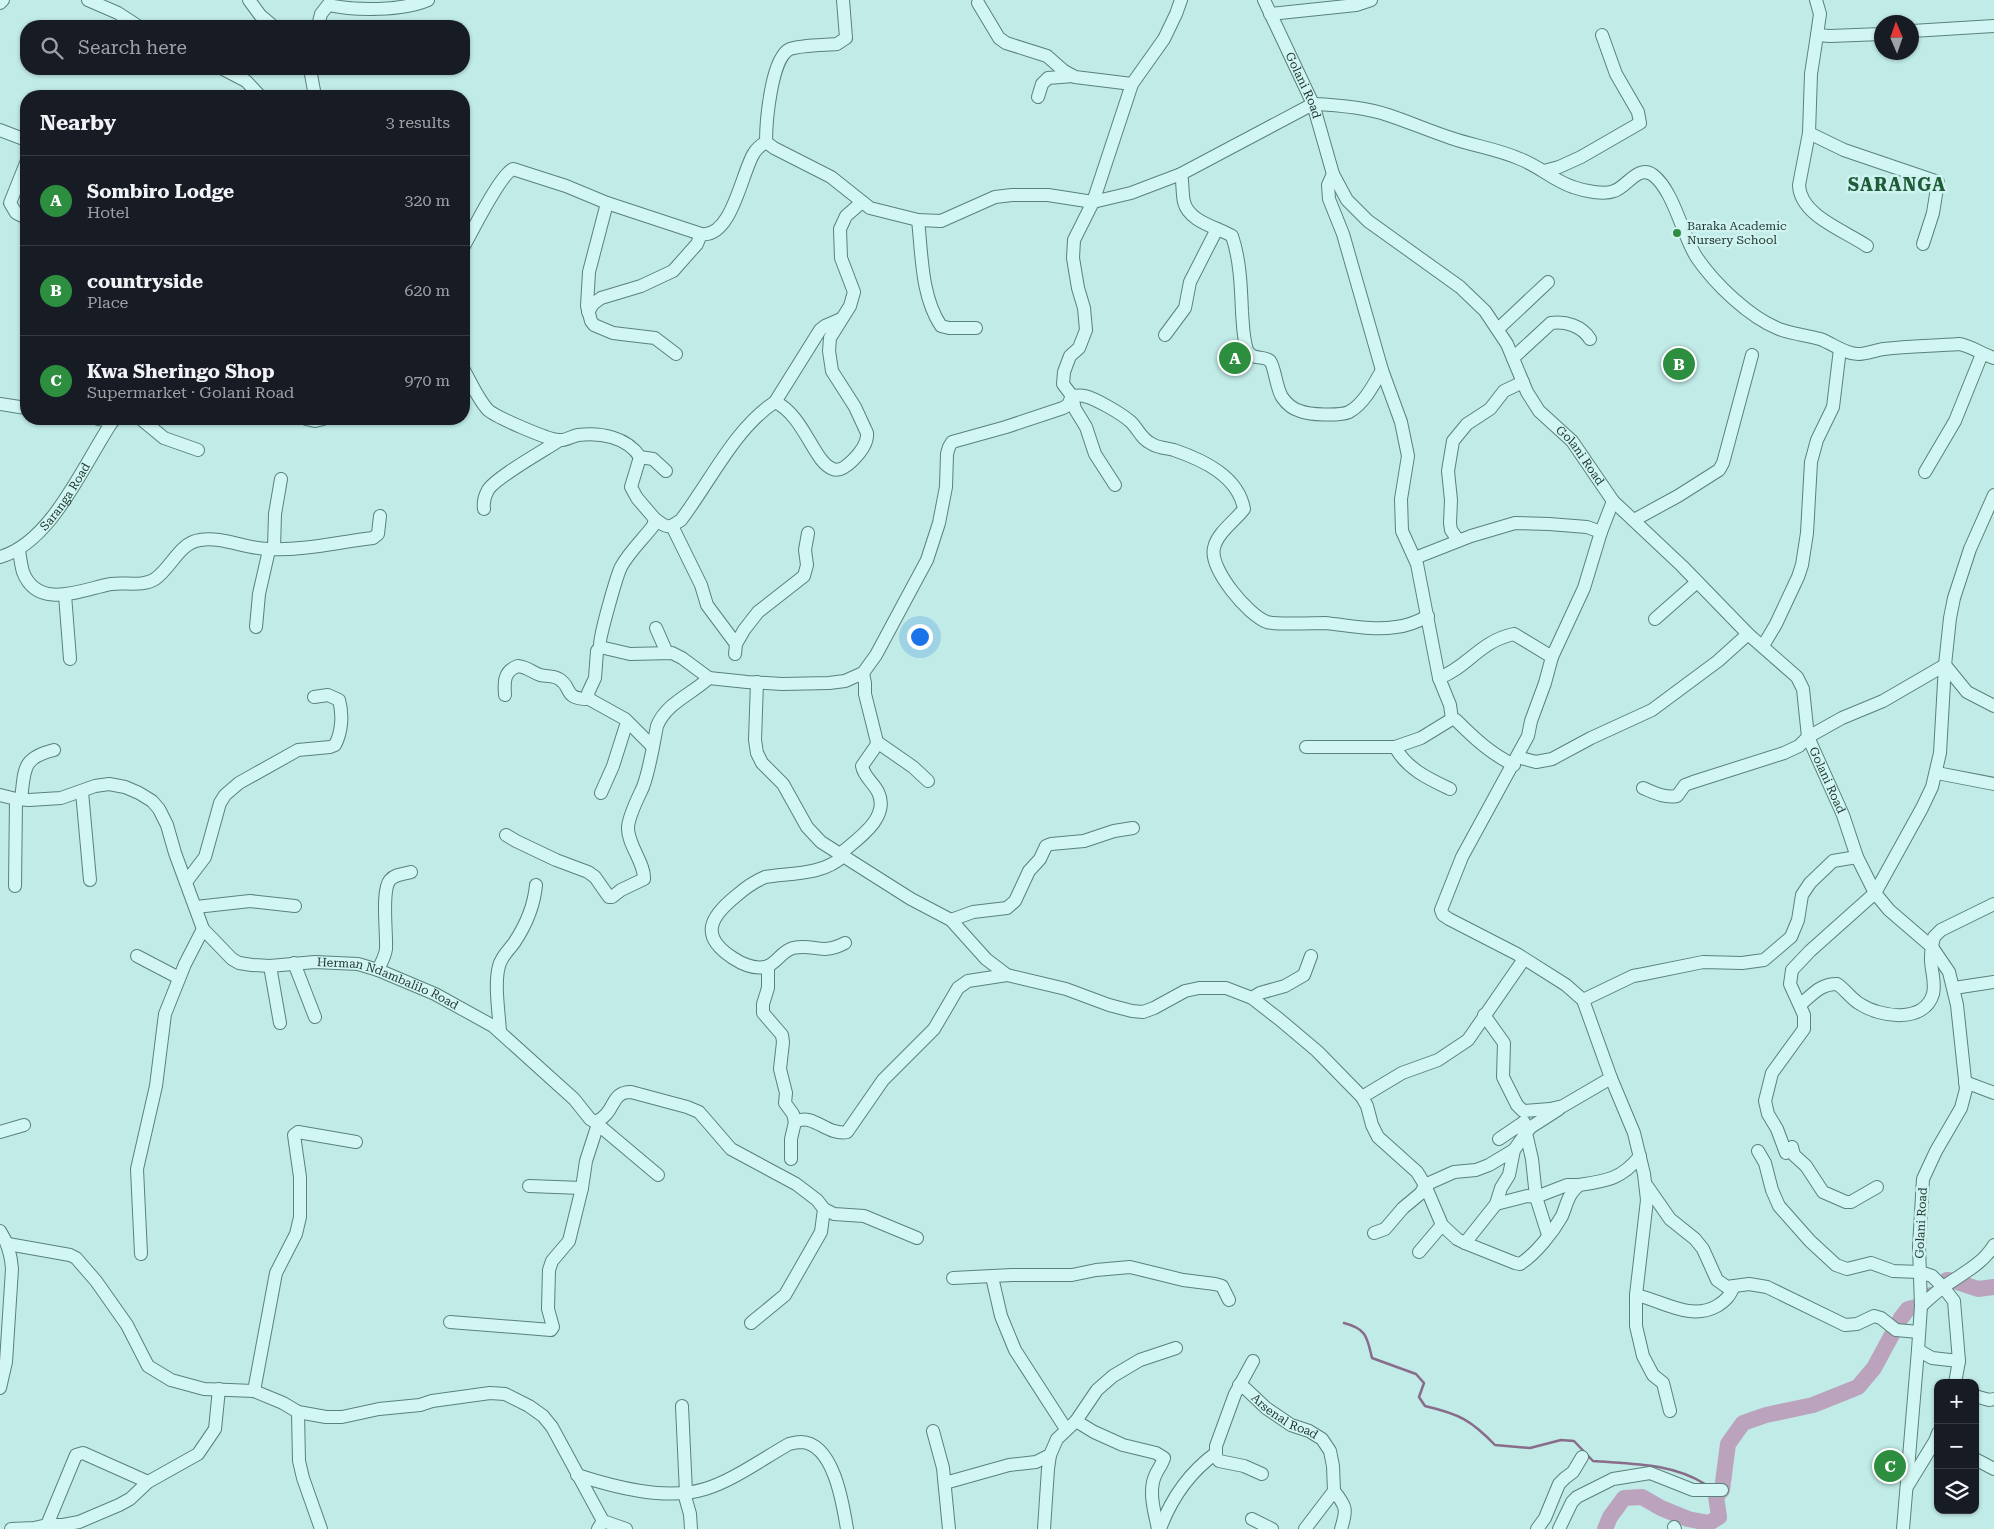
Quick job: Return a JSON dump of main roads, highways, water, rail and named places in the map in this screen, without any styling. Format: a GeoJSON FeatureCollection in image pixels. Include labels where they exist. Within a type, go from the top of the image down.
{"type":"FeatureCollection","features":[{"type":"Feature","properties":{"kind":"waterway"},"geometry":{"type":"LineString","coordinates":[[1949,1283],[1947,1280],[1978,1289],[1994,1287]]}},
{"type":"Feature","properties":{"kind":"waterway"},"geometry":{"type":"LineString","coordinates":[[1605,1529],[1610,1517],[1624,1498],[1642,1497],[1661,1508],[1688,1519],[1709,1523],[1719,1517],[1716,1496],[1722,1490],[1728,1444],[1743,1423],[1766,1415],[1813,1405],[1858,1387],[1874,1368],[1901,1318],[1908,1309],[1921,1306],[1920,1304],[1931,1295]]}},
{"type":"Feature","properties":{"kind":"waterway"},"geometry":{"type":"LineString","coordinates":[[1344,1323],[1362,1331],[1367,1339],[1372,1358],[1416,1374],[1424,1383],[1419,1397],[1425,1406],[1464,1419],[1479,1429],[1495,1445],[1530,1448],[1561,1440],[1574,1441],[1593,1461],[1665,1468],[1692,1477],[1705,1484]]}},
{"type":"Feature","properties":{"kind":"place","name":"Baraka Academic Nursery School"},"geometry":{"type":"Point","coordinates":[1677,233]}},
{"type":"Feature","properties":{"kind":"place","name":"Sombiro Lodge"},"geometry":{"type":"Point","coordinates":[1235,358]}},
{"type":"Feature","properties":{"kind":"place","name":"countryside"},"geometry":{"type":"Point","coordinates":[1679,364]}},
{"type":"Feature","properties":{"kind":"place","name":"Kwa Sheringo Shop"},"geometry":{"type":"Point","coordinates":[1890,1466]}},
{"type":"Feature","properties":{"kind":"district","name":"SARANGA"},"geometry":{"type":"Point","coordinates":[1897,184]}}]}
